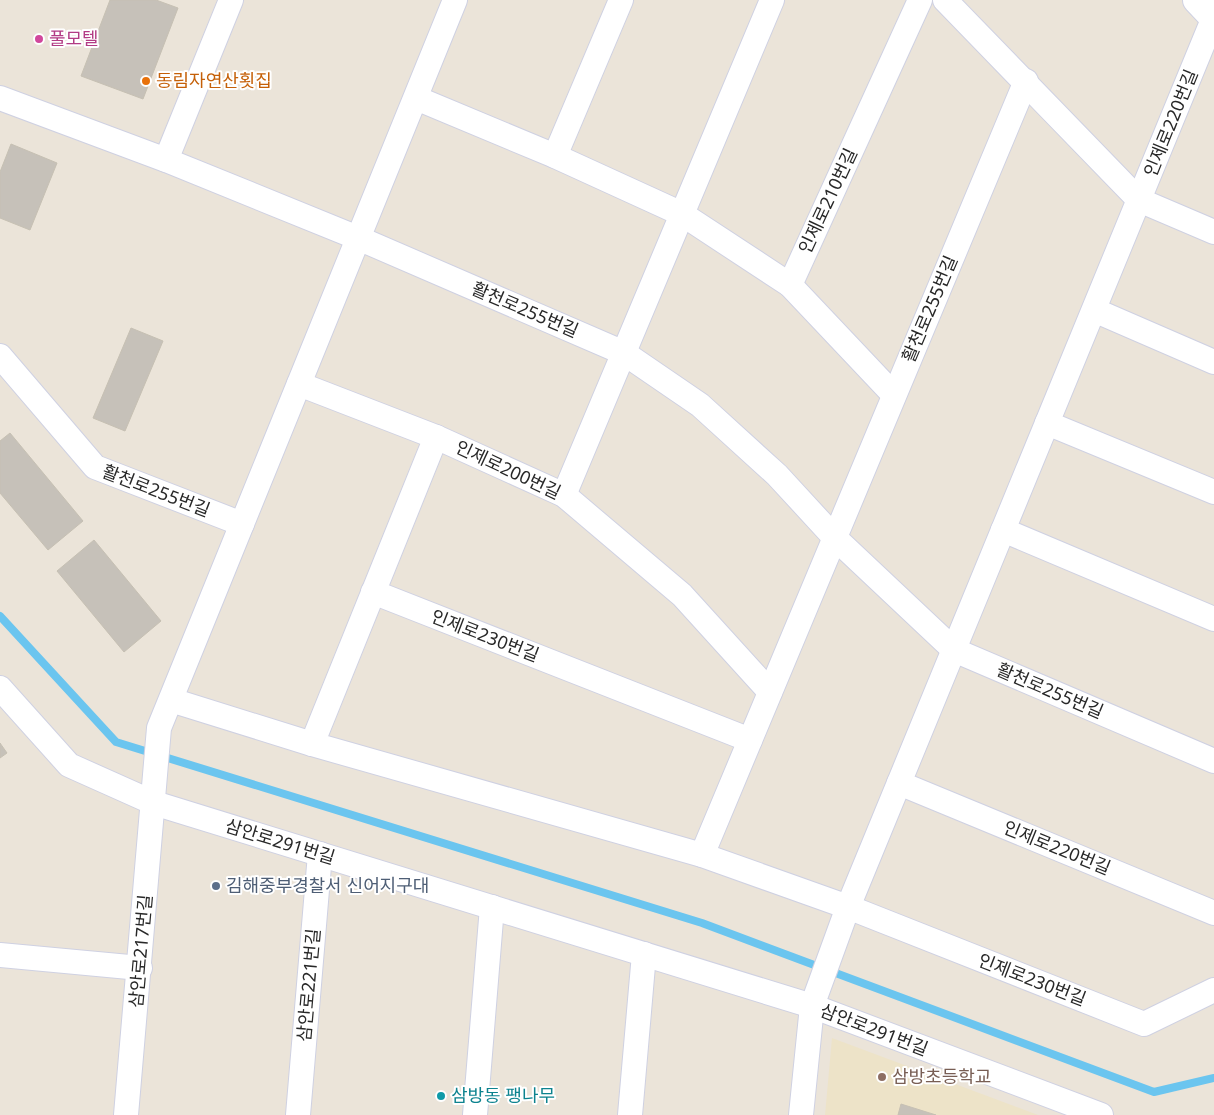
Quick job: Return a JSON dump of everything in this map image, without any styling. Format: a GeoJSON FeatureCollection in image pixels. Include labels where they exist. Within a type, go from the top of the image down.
{"type":"FeatureCollection","features":[{"type":"Feature","properties":{"kind":"main road"},"geometry":{"type":"LineString","coordinates":[[1197,0],[1214,18]]}},
{"type":"Feature","properties":{"kind":"street"},"geometry":{"type":"LineString","coordinates":[[166,160],[231,0]]}},
{"type":"Feature","properties":{"kind":"street"},"geometry":{"type":"LineString","coordinates":[[171,700],[456,0]]}},
{"type":"Feature","properties":{"kind":"street"},"geometry":{"type":"LineString","coordinates":[[555,156],[621,0]]}},
{"type":"Feature","properties":{"kind":"street"},"geometry":{"type":"LineString","coordinates":[[564,495],[772,0]]}},
{"type":"Feature","properties":{"kind":"street","name":"인제로210번길"},"geometry":{"type":"LineString","coordinates":[[790,284],[920,0]]}},
{"type":"Feature","properties":{"kind":"street"},"geometry":{"type":"LineString","coordinates":[[945,0],[1026,81],[1139,200],[1214,232]]}},
{"type":"Feature","properties":{"kind":"street","name":"인제로220번길"},"geometry":{"type":"LineString","coordinates":[[801,1115],[814,997],[844,916],[1214,18]]}},
{"type":"Feature","properties":{"kind":"street","name":"활천로255번길"},"geometry":{"type":"LineString","coordinates":[[702,855],[1026,81]]}},
{"type":"Feature","properties":{"kind":"street","name":"활천로255번길"},"geometry":{"type":"LineString","coordinates":[[0,98],[166,160],[358,238],[624,353],[700,405],[777,475],[834,538],[954,650],[1214,761]]}},
{"type":"Feature","properties":{"kind":"street"},"geometry":{"type":"LineString","coordinates":[[416,98],[555,156],[682,214],[790,284],[894,395]]}},
{"type":"Feature","properties":{"kind":"street"},"geometry":{"type":"LineString","coordinates":[[1094,310],[1214,362]]}},
{"type":"Feature","properties":{"kind":"street","name":"활천로255번길"},"geometry":{"type":"LineString","coordinates":[[0,356],[95,467],[242,524]]}},
{"type":"Feature","properties":{"kind":"street","name":"인제로200번길"},"geometry":{"type":"LineString","coordinates":[[299,384],[436,436],[564,495],[682,595],[770,692]]}},
{"type":"Feature","properties":{"kind":"street"},"geometry":{"type":"LineString","coordinates":[[1047,423],[1214,492]]}},
{"type":"Feature","properties":{"kind":"street"},"geometry":{"type":"LineString","coordinates":[[312,744],[436,436]]}},
{"type":"Feature","properties":{"kind":"street"},"geometry":{"type":"LineString","coordinates":[[1004,530],[1214,619]]}},
{"type":"Feature","properties":{"kind":"street","name":"인제로230번길"},"geometry":{"type":"LineString","coordinates":[[373,592],[750,740]]}},
{"type":"Feature","properties":{"kind":"street"},"geometry":{"type":"LineString","coordinates":[[0,688],[69,765],[155,795]]}},
{"type":"Feature","properties":{"kind":"street","name":"인제로230번길"},"geometry":{"type":"LineString","coordinates":[[171,700],[312,744],[702,855],[844,916],[1144,1024],[1214,990]]}},
{"type":"Feature","properties":{"kind":"street","name":"삼안로217번길"},"geometry":{"type":"LineString","coordinates":[[126,1115],[160,728],[171,700]]}},
{"type":"Feature","properties":{"kind":"street","name":"인제로220번길"},"geometry":{"type":"LineString","coordinates":[[899,783],[1214,913]]}},
{"type":"Feature","properties":{"kind":"street","name":"삼안로291번길"},"geometry":{"type":"LineString","coordinates":[[155,795],[320,854],[644,954],[814,997],[1101,1115]]}},
{"type":"Feature","properties":{"kind":"street","name":"삼안로221번길"},"geometry":{"type":"LineString","coordinates":[[298,1115],[320,854]]}},
{"type":"Feature","properties":{"kind":"street"},"geometry":{"type":"LineString","coordinates":[[475,1115],[492,907]]}},
{"type":"Feature","properties":{"kind":"street"},"geometry":{"type":"LineString","coordinates":[[630,1115],[644,954]]}},
{"type":"Feature","properties":{"kind":"street"},"geometry":{"type":"LineString","coordinates":[[0,955],[140,968]]}},
{"type":"Feature","properties":{"kind":"shaded area","name":"삼방초등학교"},"geometry":{"type":"Polygon","coordinates":[[[832,1038],[1038,1115],[825,1115],[832,1038]]]}},
{"type":"Feature","properties":{"kind":"building"},"geometry":{"type":"Polygon","coordinates":[[[110,0],[156,0],[178,8],[143,99],[81,76],[110,0]]]}},
{"type":"Feature","properties":{"kind":"building"},"geometry":{"type":"Polygon","coordinates":[[[11,144],[57,163],[30,230],[0,218],[0,172],[11,144]]]}},
{"type":"Feature","properties":{"kind":"building"},"geometry":{"type":"Polygon","coordinates":[[[131,328],[163,341],[125,431],[93,418],[131,328]]]}},
{"type":"Feature","properties":{"kind":"building"},"geometry":{"type":"Polygon","coordinates":[[[10,433],[83,521],[48,550],[0,493],[0,441],[10,433]]]}},
{"type":"Feature","properties":{"kind":"building"},"geometry":{"type":"Polygon","coordinates":[[[94,540],[161,621],[124,652],[57,571],[94,540]]]}},
{"type":"Feature","properties":{"kind":"building"},"geometry":{"type":"Polygon","coordinates":[[[0,743],[7,753],[0,758],[0,743]]]}},
{"type":"Feature","properties":{"kind":"building"},"geometry":{"type":"Polygon","coordinates":[[[901,1104],[936,1115],[898,1115],[901,1104]]]}},
{"type":"Feature","properties":{"kind":"waterway"},"geometry":{"type":"LineString","coordinates":[[0,616],[116,742],[702,923],[1154,1092],[1214,1078]]}},
{"type":"Feature","properties":{"kind":"place","name":"풀모텔"},"geometry":{"type":"Point","coordinates":[39,39]}},
{"type":"Feature","properties":{"kind":"place","name":"동림자연산횟집"},"geometry":{"type":"Point","coordinates":[146,81]}},
{"type":"Feature","properties":{"kind":"place","name":"김해중부경찰서 신어지구대"},"geometry":{"type":"Point","coordinates":[216,886]}},
{"type":"Feature","properties":{"kind":"place","name":"삼방초등학교"},"geometry":{"type":"Point","coordinates":[882,1077]}},
{"type":"Feature","properties":{"kind":"place","name":"삼방동 팽나무"},"geometry":{"type":"Point","coordinates":[441,1096]}}]}
